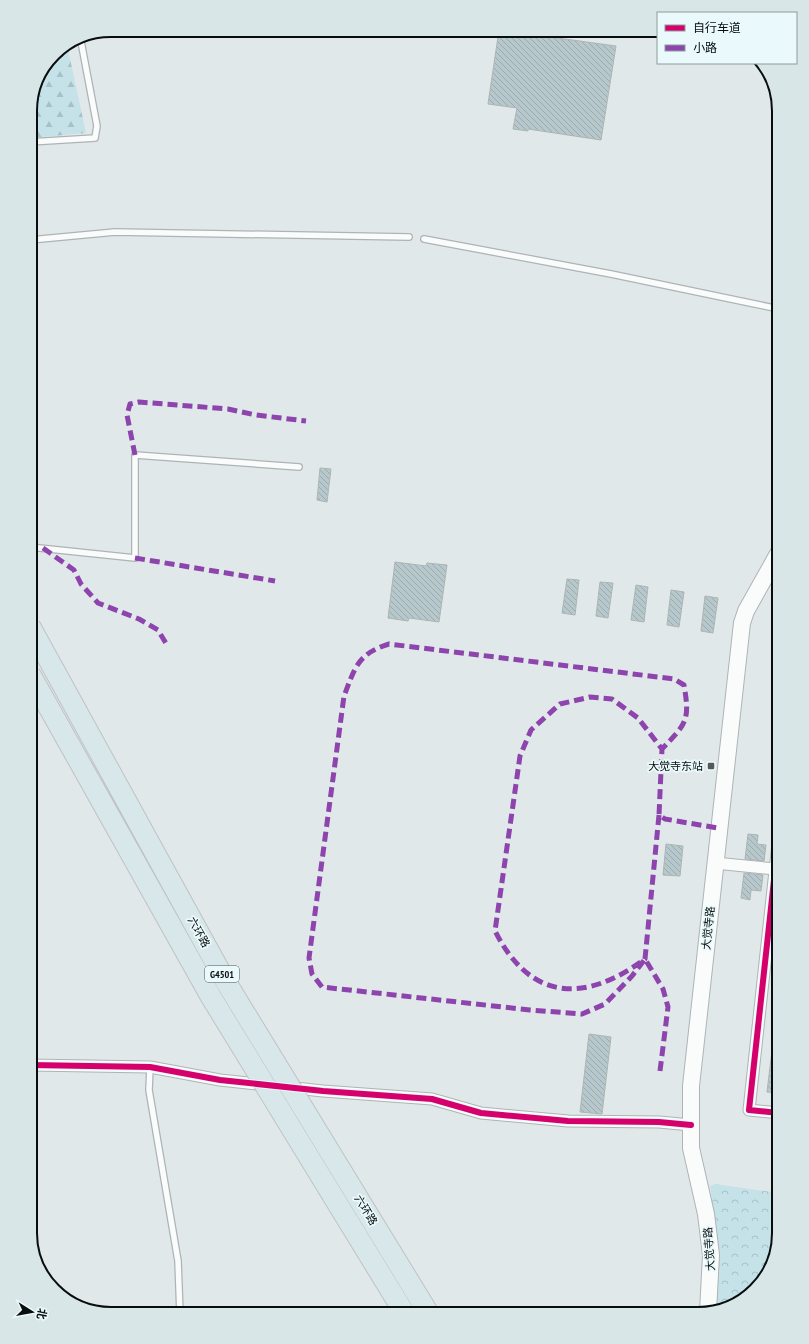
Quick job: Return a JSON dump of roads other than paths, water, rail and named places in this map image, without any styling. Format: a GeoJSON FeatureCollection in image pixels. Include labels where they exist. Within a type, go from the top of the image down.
{"type":"FeatureCollection","features":[{"type":"Feature","properties":{"kind":"highway","name":"六环路"},"geometry":{"type":"LineString","coordinates":[[37,639],[226,982],[425,1307]]}},
{"type":"Feature","properties":{"kind":"highway","name":"六环路"},"geometry":{"type":"LineString","coordinates":[[37,686],[211,997],[401,1307]]}},
{"type":"Feature","properties":{"kind":"main road","name":"大觉寺路"},"geometry":{"type":"LineString","coordinates":[[708,1306],[711,1255],[706,1214],[692,1148],[691,1086],[742,623],[746,611],[772,565]]}},
{"type":"Feature","properties":{"kind":"street"},"geometry":{"type":"LineString","coordinates":[[715,863],[772,869]]}},
{"type":"Feature","properties":{"kind":"street"},"geometry":{"type":"LineString","coordinates":[[772,897],[749,1110],[772,1112]]}},
{"type":"Feature","properties":{"kind":"street"},"geometry":{"type":"LineString","coordinates":[[767,944],[772,944]]}},
{"type":"Feature","properties":{"kind":"street"},"geometry":{"type":"LineString","coordinates":[[37,1065],[150,1067],[220,1080],[299,1088],[432,1098],[481,1113],[568,1121],[659,1122],[691,1125]]}},
{"type":"Feature","properties":{"kind":"lane"},"geometry":{"type":"LineString","coordinates":[[37,142],[95,138],[97,126],[81,43]]}},
{"type":"Feature","properties":{"kind":"lane"},"geometry":{"type":"LineString","coordinates":[[37,239],[115,232],[409,237]]}},
{"type":"Feature","properties":{"kind":"lane"},"geometry":{"type":"LineString","coordinates":[[424,239],[611,274],[772,308]]}},
{"type":"Feature","properties":{"kind":"lane"},"geometry":{"type":"LineString","coordinates":[[37,548],[135,558],[135,455],[299,467]]}},
{"type":"Feature","properties":{"kind":"lane"},"geometry":{"type":"LineString","coordinates":[[150,1067],[149,1090],[178,1261],[180,1307]]}},
{"type":"Feature","properties":{"kind":"place","name":"大觉寺东站"},"geometry":{"type":"Point","coordinates":[711,766]}}]}
